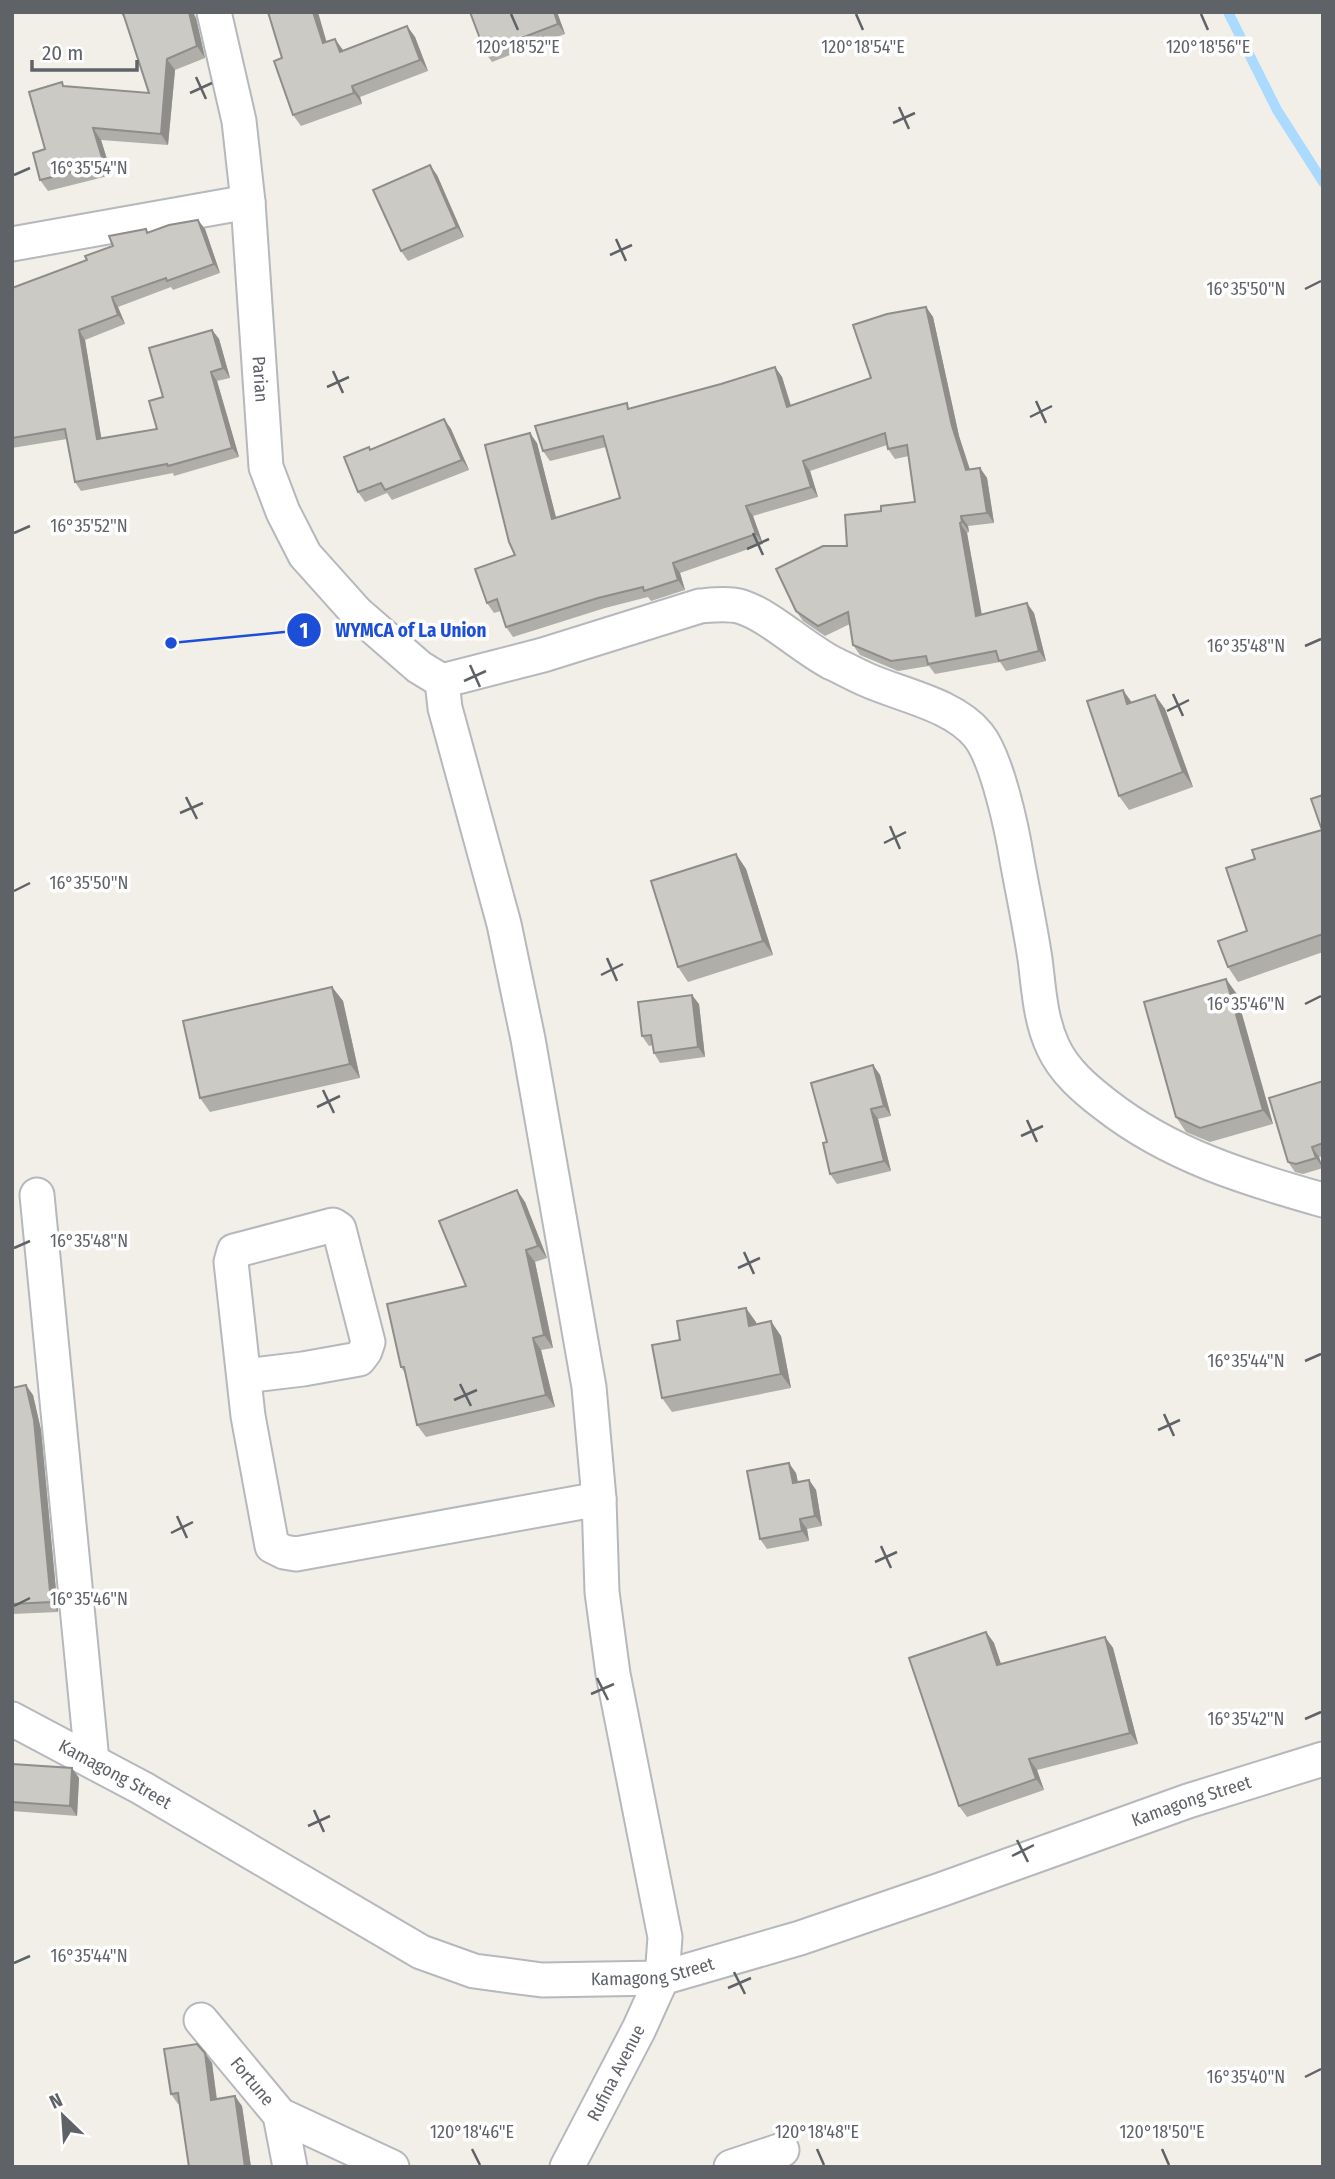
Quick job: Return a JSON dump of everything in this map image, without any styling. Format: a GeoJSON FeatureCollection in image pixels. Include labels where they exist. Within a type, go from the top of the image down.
{"type":"FeatureCollection","features":[{"type":"Feature","properties":{"kind":"street","name":"Parian"},"geometry":{"type":"LineString","coordinates":[[214,12],[239,121],[248,202],[266,467],[283,512],[305,555],[357,613],[419,667],[442,681]]}},
{"type":"Feature","properties":{"kind":"street"},"geometry":{"type":"LineString","coordinates":[[12,244],[248,202]]}},
{"type":"Feature","properties":{"kind":"street"},"geometry":{"type":"LineString","coordinates":[[662,1978],[665,1937],[613,1674],[602,1592],[599,1499],[589,1387],[528,1039],[504,923],[445,708],[442,681],[543,655],[700,606],[722,604],[742,607],[762,617],[818,656],[864,679],[951,713],[979,736],[992,760],[1014,842],[1044,1025],[1064,1066],[1086,1090],[1156,1140],[1216,1167],[1323,1200]]}},
{"type":"Feature","properties":{"kind":"street"},"geometry":{"type":"LineString","coordinates":[[37,1195],[92,1761]]}},
{"type":"Feature","properties":{"kind":"street"},"geometry":{"type":"LineString","coordinates":[[244,1376],[359,1359],[365,1351],[368,1342],[336,1226],[234,1251],[232,1262],[248,1416],[272,1546],[296,1554],[599,1499]]}},
{"type":"Feature","properties":{"kind":"street","name":"Kamagong Street"},"geometry":{"type":"LineString","coordinates":[[12,1719],[142,1788],[421,1952],[474,1971],[542,1980],[662,1978],[813,1933],[1188,1801],[1323,1759]]}},
{"type":"Feature","properties":{"kind":"street","name":"Rufina Avenue"},"geometry":{"type":"LineString","coordinates":[[567,2167],[639,2029],[662,1978]]}},
{"type":"Feature","properties":{"kind":"street","name":"Fortune"},"geometry":{"type":"LineString","coordinates":[[201,2020],[280,2115],[392,2167]]}},
{"type":"Feature","properties":{"kind":"street"},"geometry":{"type":"LineString","coordinates":[[280,2115],[290,2167]]}},
{"type":"Feature","properties":{"kind":"street"},"geometry":{"type":"LineString","coordinates":[[731,2167],[782,2150]]}},
{"type":"Feature","properties":{"kind":"building"},"geometry":{"type":"Polygon","coordinates":[[[120,12],[189,12],[197,46],[167,59],[161,134],[93,128],[104,164],[40,180],[33,153],[45,149],[29,92],[62,82],[63,86],[149,93],[123,13],[120,12]]]}},
{"type":"Feature","properties":{"kind":"building"},"geometry":{"type":"Polygon","coordinates":[[[268,12],[313,12],[323,43],[335,39],[340,52],[407,26],[420,60],[352,86],[354,93],[293,115],[274,61],[282,58],[268,12]]]}},
{"type":"Feature","properties":{"kind":"building"},"geometry":{"type":"Polygon","coordinates":[[[470,12],[554,12],[558,24],[485,52],[470,12]]]}},
{"type":"Feature","properties":{"kind":"building"},"geometry":{"type":"Polygon","coordinates":[[[430,165],[457,227],[401,251],[373,190],[430,165]]]}},
{"type":"Feature","properties":{"kind":"building"},"geometry":{"type":"Polygon","coordinates":[[[198,220],[214,264],[112,297],[118,315],[79,330],[97,439],[157,429],[149,401],[163,397],[149,348],[212,330],[223,368],[211,372],[232,448],[168,466],[167,464],[75,482],[65,429],[12,438],[12,288],[87,260],[85,256],[113,246],[109,236],[146,229],[147,233],[169,225],[198,220]]]}},
{"type":"Feature","properties":{"kind":"building"},"geometry":{"type":"Polygon","coordinates":[[[926,307],[952,426],[966,470],[980,468],[987,513],[961,516],[960,523],[976,616],[1027,603],[1039,651],[999,661],[996,651],[928,664],[926,656],[891,661],[853,645],[848,612],[818,626],[796,611],[776,569],[823,546],[847,546],[845,515],[881,511],[881,506],[915,502],[907,445],[888,449],[885,433],[803,461],[811,487],[746,506],[756,534],[673,563],[678,580],[644,591],[643,587],[598,598],[506,627],[497,599],[487,603],[475,569],[515,555],[509,542],[485,445],[530,433],[552,519],[620,498],[603,436],[543,451],[535,426],[627,403],[628,409],[775,367],[787,407],[871,378],[853,325],[887,314],[926,307]]]}},
{"type":"Feature","properties":{"kind":"building"},"geometry":{"type":"Polygon","coordinates":[[[444,419],[462,460],[385,490],[381,483],[358,492],[344,457],[369,447],[370,450],[444,419]]]}},
{"type":"Feature","properties":{"kind":"building"},"geometry":{"type":"Polygon","coordinates":[[[1123,690],[1127,704],[1155,695],[1183,772],[1119,796],[1087,701],[1123,690]]]}},
{"type":"Feature","properties":{"kind":"building"},"geometry":{"type":"Polygon","coordinates":[[[1323,795],[1323,934],[1228,967],[1218,941],[1247,931],[1226,868],[1255,859],[1252,850],[1322,830],[1311,799],[1323,795]]]}},
{"type":"Feature","properties":{"kind":"building"},"geometry":{"type":"Polygon","coordinates":[[[736,854],[763,941],[678,967],[651,881],[736,854]]]}},
{"type":"Feature","properties":{"kind":"building"},"geometry":{"type":"Polygon","coordinates":[[[1226,979],[1263,1110],[1200,1128],[1176,1117],[1144,1002],[1226,979]]]}},
{"type":"Feature","properties":{"kind":"building"},"geometry":{"type":"Polygon","coordinates":[[[332,987],[350,1064],[200,1098],[183,1021],[332,987]]]}},
{"type":"Feature","properties":{"kind":"building"},"geometry":{"type":"Polygon","coordinates":[[[692,995],[698,1047],[654,1053],[651,1035],[642,1036],[638,1002],[692,995]]]}},
{"type":"Feature","properties":{"kind":"building"},"geometry":{"type":"Polygon","coordinates":[[[873,1065],[884,1106],[871,1109],[884,1161],[830,1174],[823,1143],[827,1142],[811,1083],[873,1065]]]}},
{"type":"Feature","properties":{"kind":"building"},"geometry":{"type":"Polygon","coordinates":[[[1323,1081],[1323,1143],[1312,1147],[1316,1158],[1296,1164],[1288,1162],[1269,1098],[1323,1081]]]}},
{"type":"Feature","properties":{"kind":"building"},"geometry":{"type":"Polygon","coordinates":[[[517,1190],[538,1246],[526,1250],[544,1335],[533,1338],[546,1395],[417,1425],[387,1304],[466,1286],[439,1221],[517,1190]]]}},
{"type":"Feature","properties":{"kind":"building"},"geometry":{"type":"Polygon","coordinates":[[[746,1308],[749,1326],[771,1321],[781,1374],[662,1398],[652,1345],[680,1340],[677,1321],[746,1308]]]}},
{"type":"Feature","properties":{"kind":"building"},"geometry":{"type":"Polygon","coordinates":[[[26,1385],[34,1420],[51,1602],[12,1604],[12,1388],[26,1385]]]}},
{"type":"Feature","properties":{"kind":"building"},"geometry":{"type":"Polygon","coordinates":[[[789,1463],[793,1483],[809,1480],[815,1516],[800,1519],[802,1531],[760,1539],[747,1471],[789,1463]]]}},
{"type":"Feature","properties":{"kind":"building"},"geometry":{"type":"Polygon","coordinates":[[[986,1632],[997,1665],[1105,1637],[1130,1733],[1029,1759],[1036,1779],[959,1806],[909,1658],[986,1632]]]}},
{"type":"Feature","properties":{"kind":"building"},"geometry":{"type":"Polygon","coordinates":[[[12,1764],[72,1768],[70,1806],[12,1802],[12,1764]]]}},
{"type":"Feature","properties":{"kind":"building"},"geometry":{"type":"Polygon","coordinates":[[[197,2044],[205,2053],[211,2100],[235,2096],[245,2167],[189,2167],[178,2093],[171,2094],[164,2049],[197,2044]]]}},
{"type":"Feature","properties":{"kind":"waterway"},"geometry":{"type":"LineString","coordinates":[[1228,12],[1277,110],[1323,182]]}},
{"type":"Feature","properties":{"kind":"place","name":"WYMCA of La Union"},"geometry":{"type":"Point","coordinates":[171,643]}}]}
